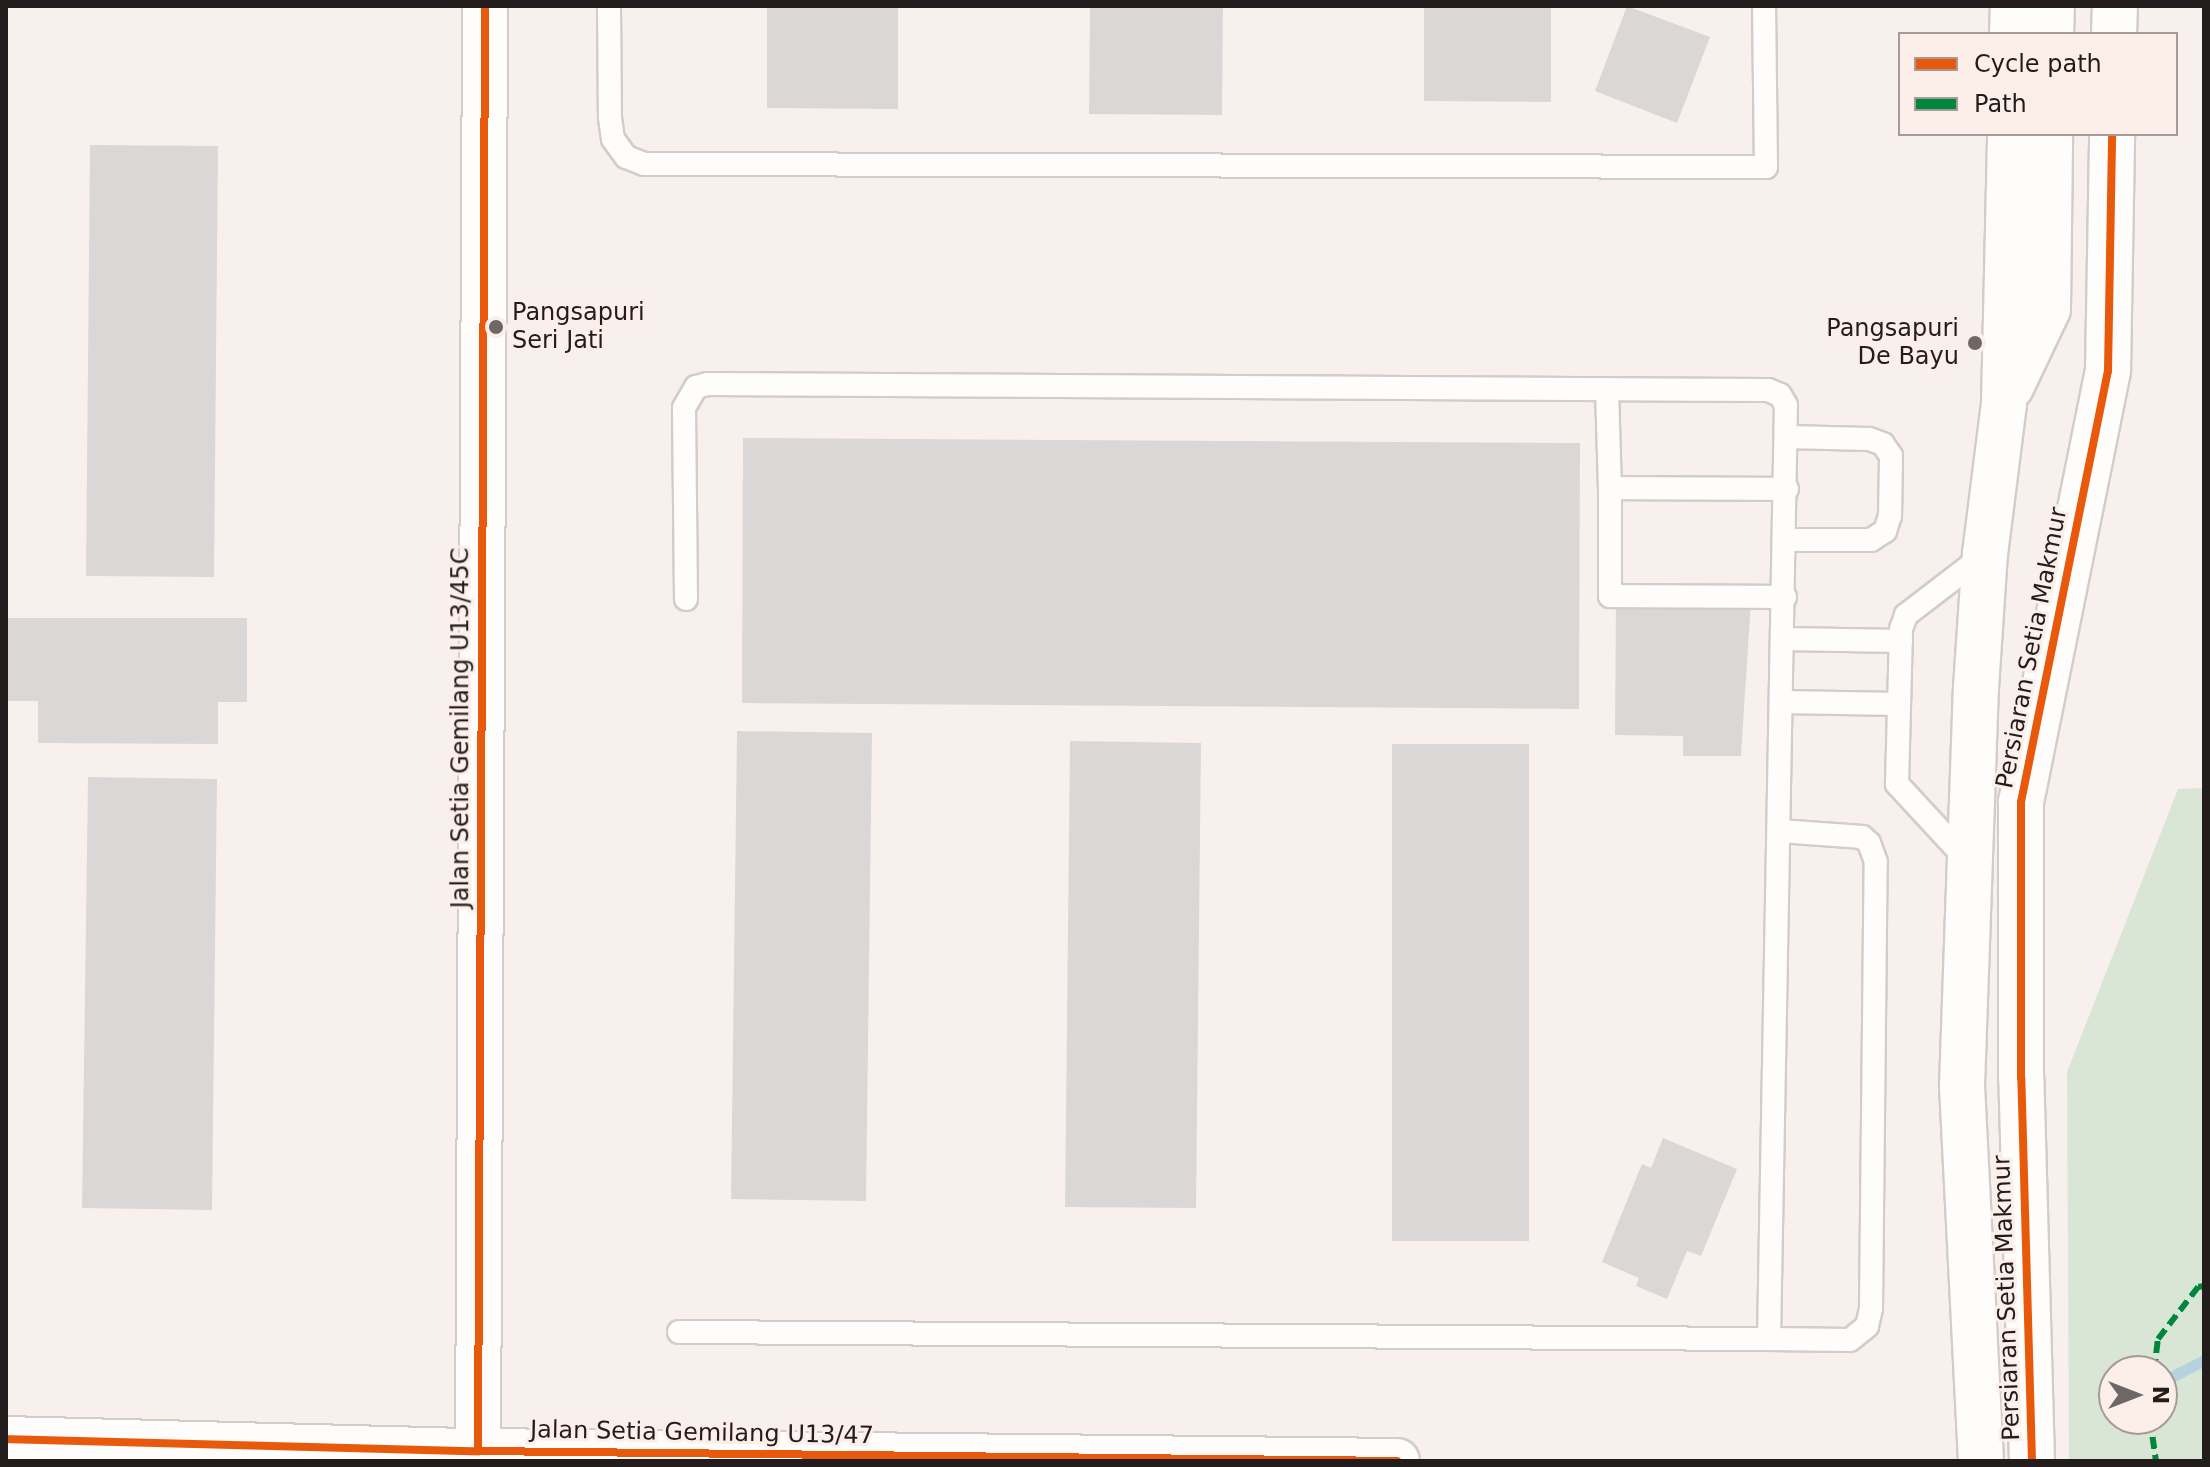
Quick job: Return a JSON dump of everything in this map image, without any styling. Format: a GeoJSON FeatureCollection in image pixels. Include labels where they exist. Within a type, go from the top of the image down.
{"type":"FeatureCollection","features":[{"type":"Feature","properties":{"kind":"street","name":"Jalan Setia Gemilang U13/45C"},"geometry":{"type":"LineString","coordinates":[[478,1451],[485,6]]}},
{"type":"Feature","properties":{"kind":"street"},"geometry":{"type":"LineString","coordinates":[[2012,32],[2013,6]]}},
{"type":"Feature","properties":{"kind":"street"},"geometry":{"type":"LineString","coordinates":[[2051,32],[2052,6]]}},
{"type":"Feature","properties":{"kind":"street"},"geometry":{"type":"LineString","coordinates":[[2114,32],[2115,6]]}},
{"type":"Feature","properties":{"kind":"street","name":"Persiaran Setia Makmur"},"geometry":{"type":"LineString","coordinates":[[1981,1461],[1962,1086],[1976,688],[1985,554],[2004,404],[2010,136]]}},
{"type":"Feature","properties":{"kind":"street"},"geometry":{"type":"LineString","coordinates":[[2004,404],[2048,309],[2050,136]]}},
{"type":"Feature","properties":{"kind":"street","name":"Persiaran Setia Makmur"},"geometry":{"type":"LineString","coordinates":[[2032,1461],[2021,1078],[2021,802],[2108,371],[2112,136]]}},
{"type":"Feature","properties":{"kind":"street","name":"Jalan Setia Gemilang U13/47"},"geometry":{"type":"LineString","coordinates":[[6,1439],[478,1451],[1397,1461]]}},
{"type":"Feature","properties":{"kind":"lane"},"geometry":{"type":"LineString","coordinates":[[609,6],[613,139],[626,157],[644,164],[1766,167],[1764,6]]}},
{"type":"Feature","properties":{"kind":"lane"},"geometry":{"type":"LineString","coordinates":[[686,599],[684,408],[696,387],[708,384],[1768,390],[1780,395],[1786,405],[1788,437],[1769,1339]]}},
{"type":"Feature","properties":{"kind":"lane"},"geometry":{"type":"LineString","coordinates":[[1607,389],[1610,596],[1785,597]]}},
{"type":"Feature","properties":{"kind":"lane"},"geometry":{"type":"LineString","coordinates":[[1786,540],[1871,540],[1885,531],[1890,516],[1891,471],[1891,456],[1883,444],[1869,439],[1788,437]]}},
{"type":"Feature","properties":{"kind":"lane"},"geometry":{"type":"LineString","coordinates":[[1610,488],[1787,489]]}},
{"type":"Feature","properties":{"kind":"lane"},"geometry":{"type":"LineString","coordinates":[[1970,863],[1897,784],[1901,641],[1906,615],[1985,554]]}},
{"type":"Feature","properties":{"kind":"lane"},"geometry":{"type":"LineString","coordinates":[[1785,639],[1901,641]]}},
{"type":"Feature","properties":{"kind":"lane"},"geometry":{"type":"LineString","coordinates":[[1783,702],[1899,704]]}},
{"type":"Feature","properties":{"kind":"lane"},"geometry":{"type":"LineString","coordinates":[[679,1332],[1850,1340],[1867,1326],[1871,1308],[1876,862],[1869,843],[1862,837],[1780,831]]}},
{"type":"Feature","properties":{"kind":"green space"},"geometry":{"type":"Polygon","coordinates":[[[2204,788],[2204,1461],[2069,1461],[2067,1072],[2178,789],[2204,788]]]}},
{"type":"Feature","properties":{"kind":"building"},"geometry":{"type":"Polygon","coordinates":[[[767,6],[898,6],[898,109],[767,108],[767,6]]]}},
{"type":"Feature","properties":{"kind":"building"},"geometry":{"type":"Polygon","coordinates":[[[1090,6],[1223,6],[1222,115],[1089,114],[1090,6]]]}},
{"type":"Feature","properties":{"kind":"building"},"geometry":{"type":"Polygon","coordinates":[[[1424,6],[1551,6],[1551,102],[1424,101],[1424,6]]]}},
{"type":"Feature","properties":{"kind":"building"},"geometry":{"type":"Polygon","coordinates":[[[1627,6],[1710,37],[1677,123],[1595,91],[1627,6]]]}},
{"type":"Feature","properties":{"kind":"building"},"geometry":{"type":"Polygon","coordinates":[[[90,145],[218,146],[214,577],[86,576],[90,145]]]}},
{"type":"Feature","properties":{"kind":"building"},"geometry":{"type":"Polygon","coordinates":[[[743,438],[1580,443],[1579,709],[742,703],[743,438]]]}},
{"type":"Feature","properties":{"kind":"building"},"geometry":{"type":"Polygon","coordinates":[[[1616,600],[1751,601],[1741,756],[1683,756],[1683,736],[1615,735],[1616,600]]]}},
{"type":"Feature","properties":{"kind":"building"},"geometry":{"type":"Polygon","coordinates":[[[6,618],[247,618],[247,702],[218,702],[218,744],[38,743],[38,701],[6,701],[6,618]]]}},
{"type":"Feature","properties":{"kind":"building"},"geometry":{"type":"Polygon","coordinates":[[[737,731],[872,733],[866,1201],[731,1199],[737,731]]]}},
{"type":"Feature","properties":{"kind":"building"},"geometry":{"type":"Polygon","coordinates":[[[1070,741],[1201,743],[1196,1208],[1065,1207],[1070,741]]]}},
{"type":"Feature","properties":{"kind":"building"},"geometry":{"type":"Polygon","coordinates":[[[1392,744],[1529,744],[1529,1241],[1392,1241],[1392,744]]]}},
{"type":"Feature","properties":{"kind":"building"},"geometry":{"type":"Polygon","coordinates":[[[88,777],[217,779],[212,1210],[82,1208],[88,777]]]}},
{"type":"Feature","properties":{"kind":"building"},"geometry":{"type":"Polygon","coordinates":[[[1663,1138],[1737,1169],[1701,1256],[1687,1251],[1667,1299],[1636,1286],[1639,1278],[1602,1262],[1642,1164],[1651,1168],[1663,1138]]]}},
{"type":"Feature","properties":{"kind":"waterway"},"geometry":{"type":"LineString","coordinates":[[2178,1373],[2204,1360]]}},
{"type":"Feature","properties":{"kind":"marked path"},"geometry":{"type":"LineString","coordinates":[[2156,1355],[2158,1339],[2198,1287],[2204,1286]]}},
{"type":"Feature","properties":{"kind":"marked path"},"geometry":{"type":"LineString","coordinates":[[2152,1435],[2156,1461]]}},
{"type":"Feature","properties":{"kind":"cycle path"},"geometry":{"type":"LineString","coordinates":[[478,1451],[485,6]]}},
{"type":"Feature","properties":{"kind":"cycle path"},"geometry":{"type":"LineString","coordinates":[[2032,1461],[2021,1078],[2021,802],[2108,371],[2112,136]]}},
{"type":"Feature","properties":{"kind":"cycle path"},"geometry":{"type":"LineString","coordinates":[[6,1439],[478,1451],[1397,1461]]}},
{"type":"Feature","properties":{"kind":"place","name":"Pangsapuri Seri Jati"},"geometry":{"type":"Point","coordinates":[496,327]}},
{"type":"Feature","properties":{"kind":"place","name":"Pangsapuri De Bayu"},"geometry":{"type":"Point","coordinates":[1975,343]}}]}
